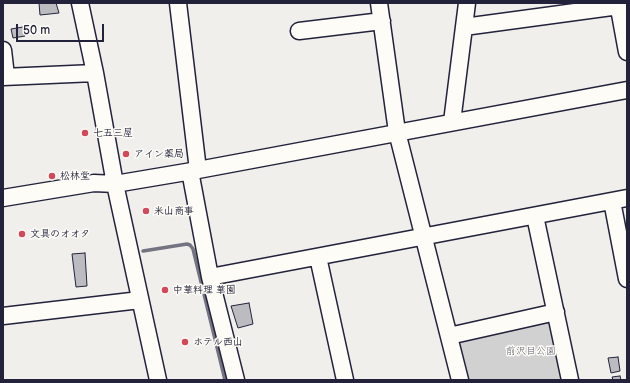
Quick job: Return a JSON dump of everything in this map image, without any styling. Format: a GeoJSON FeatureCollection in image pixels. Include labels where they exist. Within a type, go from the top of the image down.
{"type":"FeatureCollection","features":[{"type":"Feature","properties":{"kind":"street"},"geometry":{"type":"LineString","coordinates":[[80,3],[95,73],[115,184],[158,380]]}},
{"type":"Feature","properties":{"kind":"street"},"geometry":{"type":"LineString","coordinates":[[178,3],[194,170],[210,277],[236,380]]}},
{"type":"Feature","properties":{"kind":"street"},"geometry":{"type":"LineString","coordinates":[[379,3],[397,132],[460,380]]}},
{"type":"Feature","properties":{"kind":"street"},"geometry":{"type":"LineString","coordinates":[[452,122],[467,3]]}},
{"type":"Feature","properties":{"kind":"street"},"geometry":{"type":"LineString","coordinates":[[464,27],[618,5],[627,52]]}},
{"type":"Feature","properties":{"kind":"street"},"geometry":{"type":"LineString","coordinates":[[299,31],[382,21]]}},
{"type":"Feature","properties":{"kind":"street"},"geometry":{"type":"LineString","coordinates":[[3,50],[5,77],[95,73]]}},
{"type":"Feature","properties":{"kind":"street"},"geometry":{"type":"LineString","coordinates":[[3,198],[94,183],[115,184],[627,90]]}},
{"type":"Feature","properties":{"kind":"street"},"geometry":{"type":"LineString","coordinates":[[210,277],[620,199],[627,279]]}},
{"type":"Feature","properties":{"kind":"street"},"geometry":{"type":"LineString","coordinates":[[535,216],[570,380]]}},
{"type":"Feature","properties":{"kind":"street"},"geometry":{"type":"LineString","coordinates":[[318,257],[346,380]]}},
{"type":"Feature","properties":{"kind":"street"},"geometry":{"type":"LineString","coordinates":[[3,316],[140,300]]}},
{"type":"Feature","properties":{"kind":"street"},"geometry":{"type":"LineString","coordinates":[[449,336],[556,312]]}},
{"type":"Feature","properties":{"kind":"green space","name":"前沢目公園"},"geometry":{"type":"Polygon","coordinates":[[[548,318],[553,321],[566,380],[466,380],[457,344],[461,338],[548,318]]]}},
{"type":"Feature","properties":{"kind":"building"},"geometry":{"type":"Polygon","coordinates":[[[39,3],[56,3],[59,13],[40,15],[39,3]]]}},
{"type":"Feature","properties":{"kind":"building"},"geometry":{"type":"Polygon","coordinates":[[[23,27],[25,36],[13,38],[11,29],[23,27]]]}},
{"type":"Feature","properties":{"kind":"building"},"geometry":{"type":"Polygon","coordinates":[[[85,253],[87,286],[76,287],[72,254],[85,253]]]}},
{"type":"Feature","properties":{"kind":"building"},"geometry":{"type":"Polygon","coordinates":[[[249,303],[253,324],[238,328],[231,306],[249,303]]]}},
{"type":"Feature","properties":{"kind":"building"},"geometry":{"type":"Polygon","coordinates":[[[618,357],[620,371],[611,373],[608,358],[618,357]]]}},
{"type":"Feature","properties":{"kind":"building"},"geometry":{"type":"Polygon","coordinates":[[[620,376],[621,380],[613,380],[612,377],[620,376]]]}},
{"type":"Feature","properties":{"kind":"waterway"},"geometry":{"type":"LineString","coordinates":[[143,251],[187,244],[193,249],[225,380]]}},
{"type":"Feature","properties":{"kind":"place","name":"七五三屋"},"geometry":{"type":"Point","coordinates":[85,133]}},
{"type":"Feature","properties":{"kind":"place","name":"アイン薬局"},"geometry":{"type":"Point","coordinates":[126,154]}},
{"type":"Feature","properties":{"kind":"place","name":"松林堂"},"geometry":{"type":"Point","coordinates":[52,176]}},
{"type":"Feature","properties":{"kind":"place","name":"米山商事"},"geometry":{"type":"Point","coordinates":[146,211]}},
{"type":"Feature","properties":{"kind":"place","name":"文具のオオタ"},"geometry":{"type":"Point","coordinates":[22,234]}},
{"type":"Feature","properties":{"kind":"place","name":"中華料理 華園"},"geometry":{"type":"Point","coordinates":[165,290]}},
{"type":"Feature","properties":{"kind":"place","name":"ホテル西山"},"geometry":{"type":"Point","coordinates":[185,342]}}]}
